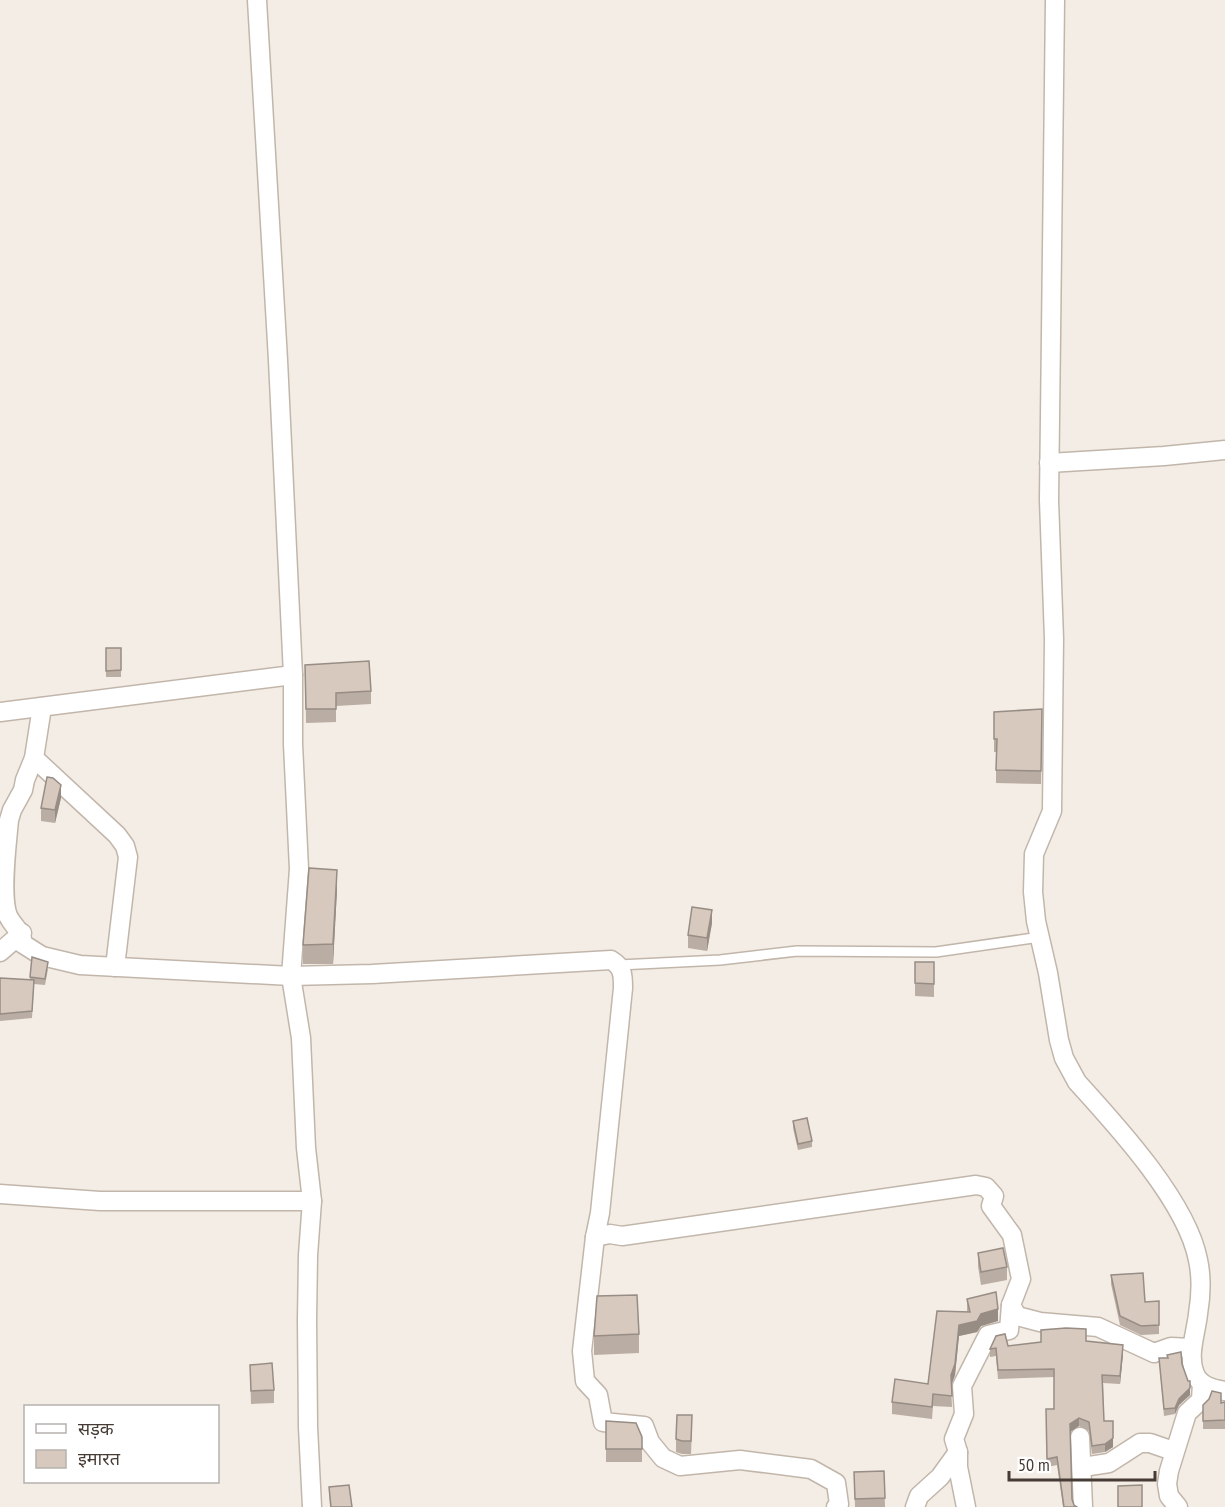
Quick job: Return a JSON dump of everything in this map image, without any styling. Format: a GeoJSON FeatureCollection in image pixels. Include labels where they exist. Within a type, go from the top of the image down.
{"type":"FeatureCollection","features":[{"type":"Feature","properties":{"kind":"street"},"geometry":{"type":"LineString","coordinates":[[257,0],[293,675],[293,744],[299,869],[291,976],[301,1038],[306,1148],[312,1201],[307,1320],[308,1427],[312,1507]]}},
{"type":"Feature","properties":{"kind":"street"},"geometry":{"type":"LineString","coordinates":[[1055,0],[1049,463],[1054,639],[1052,812],[1034,854],[1033,892],[1064,1058],[1077,1083],[1158,1179],[1177,1206],[1198,1257],[1200,1274],[1200,1294],[1192,1348],[1195,1374],[1211,1389],[1225,1391]]}},
{"type":"Feature","properties":{"kind":"street"},"geometry":{"type":"LineString","coordinates":[[1049,463],[1225,450]]}},
{"type":"Feature","properties":{"kind":"street"},"geometry":{"type":"LineString","coordinates":[[0,712],[293,675]]}},
{"type":"Feature","properties":{"kind":"street"},"geometry":{"type":"LineString","coordinates":[[42,706],[34,758],[9,820],[4,888],[7,915],[21,933],[23,944],[42,956],[80,965],[291,976],[596,960],[611,960],[619,965],[623,988],[600,1212],[582,1351],[585,1381],[598,1395],[603,1422],[644,1426],[651,1442],[663,1458],[680,1466],[740,1460],[811,1469],[836,1483],[839,1504],[836,1507]]}},
{"type":"Feature","properties":{"kind":"street"},"geometry":{"type":"LineString","coordinates":[[34,758],[125,846],[128,857],[127,877],[115,967]]}},
{"type":"Feature","properties":{"kind":"street"},"geometry":{"type":"LineString","coordinates":[[0,952],[21,933]]}},
{"type":"Feature","properties":{"kind":"street"},"geometry":{"type":"LineString","coordinates":[[595,1238],[610,1234],[622,1236],[976,1185],[986,1187],[1012,1234],[1021,1279],[1011,1305],[1008,1329],[988,1335],[962,1386],[964,1414],[954,1439],[966,1507]]}},
{"type":"Feature","properties":{"kind":"street"},"geometry":{"type":"LineString","coordinates":[[0,1194],[100,1201],[312,1201]]}},
{"type":"Feature","properties":{"kind":"street"},"geometry":{"type":"LineString","coordinates":[[1011,1305],[1017,1316],[1025,1319],[1098,1327],[1154,1353],[1171,1347],[1192,1348]]}},
{"type":"Feature","properties":{"kind":"street"},"geometry":{"type":"LineString","coordinates":[[1178,1507],[1170,1496],[1167,1484],[1173,1451],[1187,1413],[1201,1400],[1202,1383]]}},
{"type":"Feature","properties":{"kind":"street"},"geometry":{"type":"LineString","coordinates":[[1080,1437],[1083,1507]]}},
{"type":"Feature","properties":{"kind":"street"},"geometry":{"type":"LineString","coordinates":[[1083,1467],[1109,1463],[1140,1443],[1150,1443],[1173,1451]]}},
{"type":"Feature","properties":{"kind":"street"},"geometry":{"type":"LineString","coordinates":[[915,1507],[919,1496],[940,1477],[958,1452]]}},
{"type":"Feature","properties":{"kind":"lane"},"geometry":{"type":"LineString","coordinates":[[619,965],[720,960],[797,951],[936,952],[1040,937]]}},
{"type":"Feature","properties":{"kind":"building"},"geometry":{"type":"Polygon","coordinates":[[[106,648],[121,648],[121,670],[106,671],[106,648]]]}},
{"type":"Feature","properties":{"kind":"building"},"geometry":{"type":"Polygon","coordinates":[[[369,661],[371,691],[336,693],[336,709],[306,709],[305,665],[369,661]]]}},
{"type":"Feature","properties":{"kind":"building"},"geometry":{"type":"Polygon","coordinates":[[[1042,709],[1041,771],[996,770],[997,739],[994,739],[994,712],[1042,709]]]}},
{"type":"Feature","properties":{"kind":"building"},"geometry":{"type":"Polygon","coordinates":[[[47,777],[53,778],[61,785],[55,810],[41,808],[47,777]]]}},
{"type":"Feature","properties":{"kind":"building"},"geometry":{"type":"Polygon","coordinates":[[[309,868],[337,870],[333,944],[303,945],[309,868]]]}},
{"type":"Feature","properties":{"kind":"building"},"geometry":{"type":"Polygon","coordinates":[[[692,907],[712,910],[707,938],[688,935],[692,907]]]}},
{"type":"Feature","properties":{"kind":"building"},"geometry":{"type":"Polygon","coordinates":[[[32,957],[48,962],[45,979],[30,977],[32,957]]]}},
{"type":"Feature","properties":{"kind":"building"},"geometry":{"type":"Polygon","coordinates":[[[915,962],[934,962],[934,984],[915,983],[915,962]]]}},
{"type":"Feature","properties":{"kind":"building"},"geometry":{"type":"Polygon","coordinates":[[[0,978],[34,980],[32,1011],[0,1014],[0,978]]]}},
{"type":"Feature","properties":{"kind":"building"},"geometry":{"type":"Polygon","coordinates":[[[807,1118],[812,1141],[798,1144],[793,1121],[807,1118]]]}},
{"type":"Feature","properties":{"kind":"building"},"geometry":{"type":"Polygon","coordinates":[[[1003,1248],[1007,1267],[981,1272],[978,1253],[1003,1248]]]}},
{"type":"Feature","properties":{"kind":"building"},"geometry":{"type":"Polygon","coordinates":[[[1143,1273],[1145,1302],[1159,1301],[1159,1325],[1141,1326],[1120,1316],[1111,1275],[1143,1273]]]}},
{"type":"Feature","properties":{"kind":"building"},"geometry":{"type":"Polygon","coordinates":[[[996,1292],[998,1309],[981,1314],[977,1321],[959,1325],[955,1364],[951,1375],[952,1396],[933,1394],[932,1407],[892,1402],[895,1379],[928,1384],[937,1311],[970,1312],[967,1299],[996,1292]]]}},
{"type":"Feature","properties":{"kind":"building"},"geometry":{"type":"Polygon","coordinates":[[[637,1295],[639,1334],[594,1336],[597,1296],[637,1295]]]}},
{"type":"Feature","properties":{"kind":"building"},"geometry":{"type":"Polygon","coordinates":[[[1086,1329],[1086,1341],[1123,1345],[1120,1376],[1102,1375],[1104,1421],[1113,1421],[1113,1438],[1105,1444],[1092,1446],[1089,1422],[1079,1418],[1070,1424],[1072,1499],[1077,1507],[1064,1507],[1057,1457],[1047,1459],[1046,1409],[1054,1409],[1054,1369],[998,1370],[996,1348],[990,1349],[996,1336],[1005,1334],[1008,1346],[1041,1342],[1041,1330],[1086,1329]]]}},
{"type":"Feature","properties":{"kind":"building"},"geometry":{"type":"Polygon","coordinates":[[[1181,1352],[1182,1364],[1188,1381],[1190,1381],[1190,1388],[1179,1399],[1175,1408],[1164,1409],[1159,1358],[1168,1358],[1167,1355],[1181,1352]]]}},
{"type":"Feature","properties":{"kind":"building"},"geometry":{"type":"Polygon","coordinates":[[[272,1363],[274,1390],[251,1391],[250,1365],[272,1363]]]}},
{"type":"Feature","properties":{"kind":"building"},"geometry":{"type":"Polygon","coordinates":[[[1212,1391],[1221,1393],[1221,1403],[1225,1402],[1225,1420],[1203,1421],[1203,1405],[1209,1399],[1212,1391]]]}},
{"type":"Feature","properties":{"kind":"building"},"geometry":{"type":"Polygon","coordinates":[[[677,1415],[692,1415],[691,1441],[676,1439],[677,1415]]]}},
{"type":"Feature","properties":{"kind":"building"},"geometry":{"type":"Polygon","coordinates":[[[606,1421],[636,1423],[642,1437],[642,1449],[606,1449],[606,1421]]]}},
{"type":"Feature","properties":{"kind":"building"},"geometry":{"type":"Polygon","coordinates":[[[884,1471],[885,1498],[855,1499],[854,1472],[884,1471]]]}},
{"type":"Feature","properties":{"kind":"building"},"geometry":{"type":"Polygon","coordinates":[[[349,1485],[352,1507],[331,1507],[329,1487],[349,1485]]]}},
{"type":"Feature","properties":{"kind":"building"},"geometry":{"type":"Polygon","coordinates":[[[1142,1485],[1142,1507],[1118,1507],[1118,1486],[1142,1485]]]}}]}
